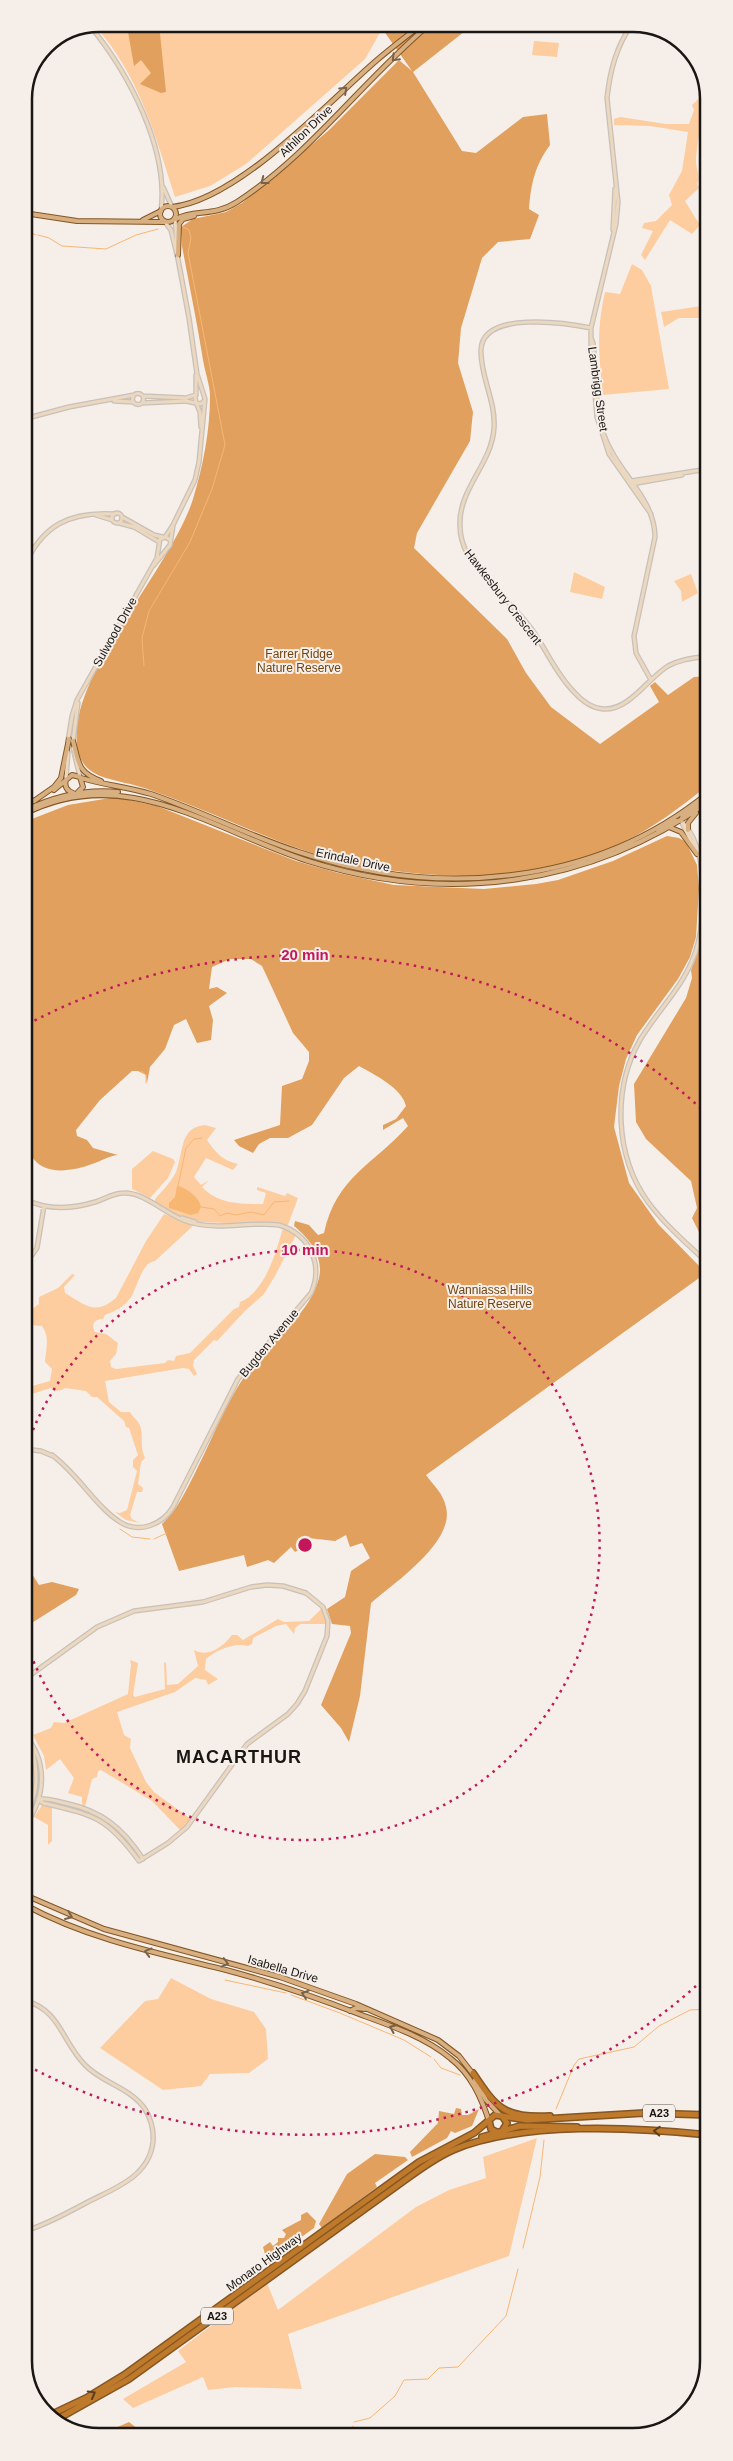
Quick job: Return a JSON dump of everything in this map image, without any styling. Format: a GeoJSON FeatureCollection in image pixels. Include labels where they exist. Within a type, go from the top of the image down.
{"type":"FeatureCollection","features":[{"type":"Feature","properties":{"kind":"highway"},"geometry":{"type":"LineString","coordinates":[[473,2073],[491,2100],[512,2114],[537,2117],[608,2114]]}},
{"type":"Feature","properties":{"kind":"highway","name":"A23"},"geometry":{"type":"LineString","coordinates":[[489,2121],[493,2116],[501,2115],[543,2120],[608,2114],[668,2113],[700,2115]]}},
{"type":"Feature","properties":{"kind":"highway"},"geometry":{"type":"LineString","coordinates":[[489,2121],[491,2129],[500,2132],[507,2123],[501,2115]]}},
{"type":"Feature","properties":{"kind":"highway","name":"Monaro Highway"},"geometry":{"type":"LineString","coordinates":[[55,2412],[124,2375],[419,2162],[474,2133],[489,2121]]}},
{"type":"Feature","properties":{"kind":"highway","name":"Monaro Highway"},"geometry":{"type":"LineString","coordinates":[[431,2162],[435,2156],[450,2148],[520,2126],[700,2134]]}},
{"type":"Feature","properties":{"kind":"highway","name":"Monaro Highway"},"geometry":{"type":"LineString","coordinates":[[62,2417],[128,2380],[431,2162],[462,2147],[500,2136],[553,2131],[626,2130]]}},
{"type":"Feature","properties":{"kind":"main road","name":"Athllon Drive"},"geometry":{"type":"LineString","coordinates":[[172,207],[205,198],[232,184],[302,128],[377,60],[411,33]]}},
{"type":"Feature","properties":{"kind":"main road","name":"Athllon Drive"},"geometry":{"type":"LineString","coordinates":[[175,219],[183,215],[214,212],[230,206],[287,163],[421,33]]}},
{"type":"Feature","properties":{"kind":"main road"},"geometry":{"type":"LineString","coordinates":[[32,214],[97,222],[141,220],[172,222],[175,219],[176,212],[172,207],[166,206],[161,211],[141,220]]}},
{"type":"Feature","properties":{"kind":"main road"},"geometry":{"type":"LineString","coordinates":[[161,211],[161,218],[165,222]]}},
{"type":"Feature","properties":{"kind":"main road"},"geometry":{"type":"LineString","coordinates":[[178,257],[179,224],[183,219],[198,214]]}},
{"type":"Feature","properties":{"kind":"main road"},"geometry":{"type":"LineString","coordinates":[[71,740],[81,769],[93,778],[110,785]]}},
{"type":"Feature","properties":{"kind":"main road"},"geometry":{"type":"LineString","coordinates":[[34,801],[54,787],[61,778],[71,740]]}},
{"type":"Feature","properties":{"kind":"main road"},"geometry":{"type":"LineString","coordinates":[[32,810],[77,792],[83,784],[80,777],[72,775],[34,801]]}},
{"type":"Feature","properties":{"kind":"main road","name":"Erindale Drive"},"geometry":{"type":"LineString","coordinates":[[80,777],[135,790],[166,800],[313,857],[365,870],[422,878],[486,878],[538,872],[598,855],[638,839],[700,800]]}},
{"type":"Feature","properties":{"kind":"main road"},"geometry":{"type":"LineString","coordinates":[[66,780],[66,788],[77,792],[122,792],[138,797]]}},
{"type":"Feature","properties":{"kind":"main road","name":"Erindale Drive"},"geometry":{"type":"LineString","coordinates":[[32,810],[57,801],[83,796],[107,794],[138,797],[164,805],[286,854],[324,866],[382,878],[439,883],[500,882],[561,872],[617,853],[680,821]]}},
{"type":"Feature","properties":{"kind":"main road"},"geometry":{"type":"LineString","coordinates":[[680,821],[683,815],[700,801]]}},
{"type":"Feature","properties":{"kind":"main road"},"geometry":{"type":"LineString","coordinates":[[638,839],[644,838],[674,821],[680,821],[700,808]]}},
{"type":"Feature","properties":{"kind":"main road"},"geometry":{"type":"LineString","coordinates":[[688,830],[691,819],[700,810]]}},
{"type":"Feature","properties":{"kind":"main road"},"geometry":{"type":"LineString","coordinates":[[669,828],[681,832],[696,854]]}},
{"type":"Feature","properties":{"kind":"main road","name":"Isabella Drive"},"geometry":{"type":"LineString","coordinates":[[32,1899],[104,1929],[307,1986],[380,2013],[438,2040],[459,2056],[473,2073],[486,2100],[501,2115]]}},
{"type":"Feature","properties":{"kind":"main road","name":"Isabella Drive"},"geometry":{"type":"LineString","coordinates":[[32,1908],[59,1922],[100,1937],[153,1953],[256,1979],[350,2011],[440,2050],[452,2059],[475,2086],[489,2121]]}},
{"type":"Feature","properties":{"kind":"main road"},"geometry":{"type":"LineString","coordinates":[[307,1986],[345,2002],[350,2011],[356,2008],[380,2013]]}},
{"type":"Feature","properties":{"kind":"main road"},"geometry":{"type":"LineString","coordinates":[[366,2009],[363,2013],[372,2019]]}},
{"type":"Feature","properties":{"kind":"street"},"geometry":{"type":"LineString","coordinates":[[95,33],[118,65],[136,98],[149,132],[162,183],[172,207]]}},
{"type":"Feature","properties":{"kind":"street","name":"Lambrigg Street"},"geometry":{"type":"LineString","coordinates":[[626,33],[612,64],[607,98],[616,186],[613,233],[591,328],[591,356],[599,426],[609,454],[651,514],[655,537],[634,636],[636,653],[651,680]]}},
{"type":"Feature","properties":{"kind":"street"},"geometry":{"type":"LineString","coordinates":[[161,211],[162,183]]}},
{"type":"Feature","properties":{"kind":"street"},"geometry":{"type":"LineString","coordinates":[[175,219],[178,257]]}},
{"type":"Feature","properties":{"kind":"street"},"geometry":{"type":"LineString","coordinates":[[165,222],[171,230],[178,257],[189,318],[196,374],[196,395],[194,400],[196,403]]}},
{"type":"Feature","properties":{"kind":"street","name":"Hawkesbury Crescent"},"geometry":{"type":"LineString","coordinates":[[591,328],[537,321],[502,326],[493,329],[483,339],[481,355],[494,411],[494,429],[488,454],[463,501],[460,516],[460,536],[471,559],[529,626],[565,683],[587,704],[603,709],[616,707],[666,667],[679,661],[700,657]]}},
{"type":"Feature","properties":{"kind":"street"},"geometry":{"type":"LineString","coordinates":[[106,401],[133,402],[138,405],[142,403],[186,401],[201,404],[205,400],[196,374]]}},
{"type":"Feature","properties":{"kind":"street"},"geometry":{"type":"LineString","coordinates":[[32,417],[62,408],[140,394],[143,396],[186,398],[202,394]]}},
{"type":"Feature","properties":{"kind":"street"},"geometry":{"type":"LineString","coordinates":[[133,402],[134,395]]}},
{"type":"Feature","properties":{"kind":"street"},"geometry":{"type":"LineString","coordinates":[[142,403],[143,396]]}},
{"type":"Feature","properties":{"kind":"street","name":"Sulwood Drive"},"geometry":{"type":"LineString","coordinates":[[152,567],[159,544],[173,525],[192,488],[197,473],[205,400]]}},
{"type":"Feature","properties":{"kind":"street","name":"Sulwood Drive"},"geometry":{"type":"LineString","coordinates":[[196,403],[200,412],[202,428]]}},
{"type":"Feature","properties":{"kind":"street"},"geometry":{"type":"LineString","coordinates":[[630,483],[700,470]]}},
{"type":"Feature","properties":{"kind":"street"},"geometry":{"type":"LineString","coordinates":[[112,520],[115,514]]}},
{"type":"Feature","properties":{"kind":"street"},"geometry":{"type":"LineString","coordinates":[[32,550],[52,528],[69,519],[95,515],[115,514],[122,516],[154,535],[170,540]]}},
{"type":"Feature","properties":{"kind":"street"},"geometry":{"type":"LineString","coordinates":[[95,515],[134,527],[162,548],[168,548]]}},
{"type":"Feature","properties":{"kind":"street"},"geometry":{"type":"LineString","coordinates":[[119,523],[122,516]]}},
{"type":"Feature","properties":{"kind":"street","name":"Sulwood Drive"},"geometry":{"type":"LineString","coordinates":[[66,780],[72,716],[79,698],[152,567],[168,548],[173,525]]}},
{"type":"Feature","properties":{"kind":"street","name":"Sulwood Drive"},"geometry":{"type":"LineString","coordinates":[[71,740],[80,777]]}},
{"type":"Feature","properties":{"kind":"street"},"geometry":{"type":"LineString","coordinates":[[680,821],[688,830],[696,847],[700,862]]}},
{"type":"Feature","properties":{"kind":"street"},"geometry":{"type":"LineString","coordinates":[[680,821],[700,864]]}},
{"type":"Feature","properties":{"kind":"street"},"geometry":{"type":"LineString","coordinates":[[700,936],[697,949],[685,974],[637,1047],[626,1073],[622,1094],[622,1130],[626,1154],[637,1184],[658,1215],[700,1256]]}},
{"type":"Feature","properties":{"kind":"street","name":"Bugden Avenue"},"geometry":{"type":"LineString","coordinates":[[32,1202],[44,1206],[82,1205],[117,1193],[131,1193],[179,1218],[199,1224],[272,1224],[289,1228],[302,1237],[311,1249],[316,1266],[315,1282],[307,1298],[233,1387],[170,1512],[156,1524],[139,1527],[115,1518],[65,1464],[52,1455],[32,1451]]}},
{"type":"Feature","properties":{"kind":"street"},"geometry":{"type":"LineString","coordinates":[[32,1255],[37,1248],[44,1206]]}},
{"type":"Feature","properties":{"kind":"street"},"geometry":{"type":"LineString","coordinates":[[32,1673],[97,1627],[123,1614],[145,1608],[203,1602],[267,1585],[283,1586],[306,1594],[323,1607],[328,1621],[327,1636],[305,1691],[297,1704],[288,1714],[247,1744],[187,1827],[168,1844],[141,1860]]}},
{"type":"Feature","properties":{"kind":"street"},"geometry":{"type":"LineString","coordinates":[[32,1747],[40,1763],[40,1791],[32,1813]]}},
{"type":"Feature","properties":{"kind":"street"},"geometry":{"type":"LineString","coordinates":[[32,1751],[36,1768],[38,1799],[32,1807]]}},
{"type":"Feature","properties":{"kind":"street"},"geometry":{"type":"LineString","coordinates":[[32,1802],[36,1790]]}},
{"type":"Feature","properties":{"kind":"street"},"geometry":{"type":"LineString","coordinates":[[40,1791],[44,1797],[89,1809],[104,1816],[132,1844],[141,1860]]}},
{"type":"Feature","properties":{"kind":"street"},"geometry":{"type":"LineString","coordinates":[[38,1799],[98,1818],[141,1860]]}},
{"type":"Feature","properties":{"kind":"street"},"geometry":{"type":"LineString","coordinates":[[38,1799],[51,1799]]}},
{"type":"Feature","properties":{"kind":"street"},"geometry":{"type":"LineString","coordinates":[[35,1808],[42,1804],[50,1804]]}},
{"type":"Feature","properties":{"kind":"street"},"geometry":{"type":"LineString","coordinates":[[32,2003],[50,2013],[59,2023],[77,2056],[90,2070],[136,2098],[148,2114],[153,2133],[149,2158],[134,2178],[32,2228]]}},
{"type":"Feature","properties":{"kind":"shaded area"},"geometry":{"type":"Polygon","coordinates":[[[100,32],[380,33],[365,59],[246,164],[210,186],[175,197],[144,107],[134,85],[110,45],[100,32]]]}},
{"type":"Feature","properties":{"kind":"shaded area"},"geometry":{"type":"Polygon","coordinates":[[[534,41],[559,43],[557,57],[532,55],[534,41]]]}},
{"type":"Feature","properties":{"kind":"shaded area"},"geometry":{"type":"Polygon","coordinates":[[[700,96],[700,131],[696,158],[697,184],[699,188],[685,201],[700,225],[692,234],[670,220],[645,260],[641,255],[653,231],[642,228],[644,223],[656,221],[672,205],[669,195],[682,171],[688,132],[650,126],[614,125],[614,119],[620,117],[666,124],[689,124],[694,110],[692,105],[700,96]]]}},
{"type":"Feature","properties":{"kind":"shaded area"},"geometry":{"type":"Polygon","coordinates":[[[632,264],[642,270],[651,286],[669,389],[603,395],[599,344],[600,319],[605,292],[620,294],[632,264]]]}},
{"type":"Feature","properties":{"kind":"shaded area"},"geometry":{"type":"Polygon","coordinates":[[[700,306],[700,318],[679,318],[664,327],[661,312],[700,306]]]}},
{"type":"Feature","properties":{"kind":"shaded area"},"geometry":{"type":"Polygon","coordinates":[[[574,572],[605,587],[602,599],[570,592],[574,572]]]}},
{"type":"Feature","properties":{"kind":"shaded area"},"geometry":{"type":"Polygon","coordinates":[[[691,574],[698,593],[682,602],[681,591],[674,581],[691,574]]]}},
{"type":"Feature","properties":{"kind":"shaded area"},"geometry":{"type":"Polygon","coordinates":[[[205,1125],[216,1128],[207,1140],[213,1148],[224,1158],[238,1164],[233,1170],[206,1158],[194,1177],[201,1185],[209,1180],[202,1187],[208,1193],[222,1200],[246,1204],[263,1204],[266,1193],[257,1190],[257,1187],[285,1196],[287,1193],[298,1198],[288,1225],[199,1222],[175,1215],[155,1203],[155,1199],[175,1174],[186,1136],[196,1127],[205,1125]]]}},
{"type":"Feature","properties":{"kind":"shaded area"},"geometry":{"type":"Polygon","coordinates":[[[153,1151],[173,1159],[175,1162],[168,1178],[150,1198],[132,1189],[132,1169],[153,1151]]]}},
{"type":"Feature","properties":{"kind":"shaded area"},"geometry":{"type":"Polygon","coordinates":[[[177,1186],[188,1191],[198,1200],[201,1207],[198,1213],[191,1215],[169,1208],[169,1203],[175,1197],[177,1186]]]}},
{"type":"Feature","properties":{"kind":"shaded area"},"geometry":{"type":"Polygon","coordinates":[[[164,1214],[194,1225],[146,1267],[126,1303],[117,1310],[105,1315],[103,1319],[95,1321],[93,1325],[95,1332],[106,1334],[118,1343],[116,1354],[110,1361],[111,1367],[116,1369],[165,1363],[168,1360],[174,1361],[176,1356],[190,1353],[234,1309],[239,1307],[240,1302],[249,1297],[263,1281],[283,1228],[296,1235],[264,1294],[217,1341],[214,1340],[194,1360],[193,1366],[197,1374],[194,1376],[189,1369],[183,1368],[105,1381],[109,1402],[121,1412],[130,1412],[138,1422],[142,1433],[145,1458],[141,1462],[138,1484],[143,1488],[142,1492],[137,1492],[130,1515],[132,1519],[140,1523],[126,1520],[115,1512],[120,1513],[127,1510],[137,1471],[133,1467],[133,1460],[138,1455],[129,1428],[126,1427],[124,1421],[97,1397],[92,1397],[86,1391],[65,1388],[54,1391],[51,1388],[32,1394],[32,1386],[50,1381],[52,1369],[45,1362],[46,1334],[42,1326],[32,1325],[32,1309],[39,1304],[39,1297],[58,1288],[72,1274],[75,1275],[64,1287],[65,1293],[90,1307],[109,1303],[116,1298],[146,1241],[164,1214]]]}},
{"type":"Feature","properties":{"kind":"shaded area"},"geometry":{"type":"Polygon","coordinates":[[[322,1608],[327,1624],[300,1624],[295,1628],[294,1634],[286,1624],[276,1626],[253,1638],[252,1644],[248,1646],[232,1646],[210,1656],[206,1659],[205,1670],[218,1679],[208,1685],[206,1680],[195,1678],[175,1692],[117,1712],[124,1735],[131,1739],[130,1748],[146,1782],[154,1792],[192,1820],[181,1831],[152,1801],[101,1770],[98,1771],[97,1777],[92,1779],[85,1807],[82,1805],[82,1797],[68,1793],[74,1778],[60,1759],[46,1770],[44,1756],[33,1735],[51,1728],[54,1722],[64,1723],[128,1694],[130,1660],[138,1663],[133,1695],[135,1697],[165,1689],[164,1663],[166,1662],[167,1685],[178,1684],[198,1666],[194,1650],[205,1653],[210,1652],[224,1644],[232,1635],[237,1635],[243,1640],[278,1619],[284,1622],[309,1621],[322,1608]]]}},
{"type":"Feature","properties":{"kind":"shaded area"},"geometry":{"type":"Polygon","coordinates":[[[42,1805],[52,1807],[52,1841],[48,1845],[48,1825],[34,1817],[42,1805]]]}},
{"type":"Feature","properties":{"kind":"shaded area"},"geometry":{"type":"Polygon","coordinates":[[[171,1978],[211,1999],[254,2012],[266,2029],[268,2059],[249,2073],[210,2074],[201,2086],[163,2090],[100,2048],[145,2001],[158,1999],[171,1978]]]}},
{"type":"Feature","properties":{"kind":"shaded area"},"geometry":{"type":"Polygon","coordinates":[[[537,2138],[509,2256],[288,2334],[302,2389],[235,2387],[208,2390],[203,2377],[133,2408],[123,2399],[186,2362],[178,2351],[267,2283],[278,2310],[416,2207],[449,2190],[486,2178],[483,2157],[537,2138]]]}},
{"type":"Feature","properties":{"kind":"green space"},"geometry":{"type":"Polygon","coordinates":[[[128,32],[160,32],[166,92],[161,93],[140,84],[151,73],[141,60],[134,66],[128,32]]]}},
{"type":"Feature","properties":{"kind":"green space","name":"Farrer Ridge Nature Reserve"},"geometry":{"type":"Polygon","coordinates":[[[385,33],[463,33],[413,72],[462,151],[476,153],[523,117],[547,114],[550,145],[537,167],[531,191],[529,209],[539,215],[530,239],[498,242],[482,258],[461,328],[458,363],[473,412],[470,441],[417,533],[414,548],[507,639],[526,673],[551,707],[600,744],[659,702],[650,686],[655,682],[668,695],[694,677],[700,677],[700,791],[645,831],[622,843],[585,857],[546,867],[507,873],[467,876],[386,870],[309,852],[150,790],[99,775],[84,765],[77,745],[78,717],[88,687],[123,622],[181,527],[193,499],[203,461],[209,422],[210,392],[182,246],[181,227],[193,219],[226,212],[242,203],[328,131],[399,60],[412,71],[385,33]]]}},
{"type":"Feature","properties":{"kind":"green space","name":"Wanniassa Hills Nature Reserve"},"geometry":{"type":"Polygon","coordinates":[[[116,797],[157,806],[296,861],[338,873],[394,885],[484,889],[536,884],[558,880],[613,861],[667,836],[679,838],[686,842],[697,865],[699,888],[696,937],[690,957],[678,979],[637,1035],[626,1059],[619,1086],[614,1127],[629,1183],[658,1224],[700,1267],[700,1277],[426,1475],[443,1498],[446,1507],[446,1520],[441,1534],[420,1561],[371,1603],[360,1696],[349,1742],[341,1728],[321,1705],[351,1633],[350,1626],[332,1624],[327,1609],[345,1597],[351,1571],[370,1558],[362,1543],[350,1547],[346,1535],[335,1541],[308,1538],[302,1548],[295,1552],[291,1547],[274,1563],[268,1560],[247,1567],[244,1555],[179,1571],[162,1524],[185,1493],[228,1404],[244,1377],[300,1314],[314,1291],[320,1270],[317,1255],[310,1242],[294,1226],[295,1221],[309,1225],[318,1235],[324,1233],[337,1198],[347,1185],[408,1126],[403,1118],[383,1130],[383,1125],[396,1119],[406,1106],[394,1088],[359,1066],[344,1078],[312,1125],[288,1138],[270,1138],[259,1144],[253,1153],[239,1146],[234,1140],[280,1125],[282,1086],[302,1079],[309,1061],[309,1052],[293,1033],[262,966],[251,959],[230,959],[212,967],[209,989],[217,987],[227,993],[209,1006],[213,1020],[211,1040],[197,1043],[186,1019],[174,1025],[165,1049],[150,1067],[147,1083],[146,1075],[138,1071],[132,1071],[100,1100],[76,1130],[77,1136],[87,1140],[93,1148],[118,1155],[84,1167],[68,1170],[43,1167],[36,1162],[32,1156],[32,819],[68,805],[116,797]]]}},
{"type":"Feature","properties":{"kind":"green space"},"geometry":{"type":"Polygon","coordinates":[[[700,945],[700,1234],[692,1218],[697,1208],[691,1181],[646,1139],[636,1122],[634,1084],[686,998],[692,978],[691,970],[700,945]]]}},
{"type":"Feature","properties":{"kind":"green space"},"geometry":{"type":"Polygon","coordinates":[[[32,1574],[39,1585],[52,1582],[79,1589],[76,1595],[32,1623],[32,1574]]]}},
{"type":"Feature","properties":{"kind":"green space"},"geometry":{"type":"Polygon","coordinates":[[[456,2108],[461,2109],[462,2115],[468,2115],[479,2109],[472,2126],[455,2133],[451,2131],[447,2138],[412,2157],[410,2152],[438,2123],[439,2111],[454,2114],[456,2108]]]}},
{"type":"Feature","properties":{"kind":"green space"},"geometry":{"type":"Polygon","coordinates":[[[375,2154],[405,2157],[408,2160],[375,2183],[377,2187],[322,2228],[319,2224],[347,2174],[375,2154]]]}},
{"type":"Feature","properties":{"kind":"green space"},"geometry":{"type":"Polygon","coordinates":[[[307,2212],[316,2221],[314,2228],[282,2251],[284,2254],[268,2265],[263,2247],[270,2242],[273,2246],[278,2242],[278,2238],[284,2238],[286,2234],[282,2230],[301,2220],[301,2215],[307,2212]]]}},
{"type":"Feature","properties":{"kind":"green space"},"geometry":{"type":"Polygon","coordinates":[[[129,2422],[137,2428],[115,2428],[129,2422]]]}},
{"type":"Feature","properties":{"kind":"waterway"},"geometry":{"type":"LineString","coordinates":[[144,666],[142,638],[149,611],[190,542],[212,489],[225,445],[188,253],[191,238],[189,230],[183,227]]}},
{"type":"Feature","properties":{"kind":"waterway"},"geometry":{"type":"LineString","coordinates":[[38,235],[49,238],[62,246],[106,249],[136,235],[158,229]]}},
{"type":"Feature","properties":{"kind":"waterway"},"geometry":{"type":"LineString","coordinates":[[32,233],[36,235]]}},
{"type":"Feature","properties":{"kind":"waterway"},"geometry":{"type":"LineString","coordinates":[[141,1071],[146,1075],[146,1083]]}},
{"type":"Feature","properties":{"kind":"waterway"},"geometry":{"type":"LineString","coordinates":[[178,1186],[186,1148],[194,1139],[202,1138]]}},
{"type":"Feature","properties":{"kind":"waterway"},"geometry":{"type":"LineString","coordinates":[[201,1207],[214,1209],[220,1216],[227,1213],[236,1215],[251,1212],[264,1215],[274,1202],[289,1201]]}},
{"type":"Feature","properties":{"kind":"waterway"},"geometry":{"type":"LineString","coordinates":[[120,1529],[132,1537],[150,1539]]}},
{"type":"Feature","properties":{"kind":"waterway"},"geometry":{"type":"LineString","coordinates":[[154,1539],[167,1533]]}},
{"type":"Feature","properties":{"kind":"waterway"},"geometry":{"type":"LineString","coordinates":[[225,1980],[286,1993]]}},
{"type":"Feature","properties":{"kind":"waterway"},"geometry":{"type":"LineString","coordinates":[[291,1995],[404,2040],[431,2057]]}},
{"type":"Feature","properties":{"kind":"waterway"},"geometry":{"type":"LineString","coordinates":[[556,2109],[574,2065],[579,2059],[634,2047],[659,2026],[690,2010],[700,2009]]}},
{"type":"Feature","properties":{"kind":"waterway"},"geometry":{"type":"LineString","coordinates":[[434,2059],[441,2068],[460,2075]]}},
{"type":"Feature","properties":{"kind":"waterway"},"geometry":{"type":"LineString","coordinates":[[523,2248],[540,2177],[544,2140]]}},
{"type":"Feature","properties":{"kind":"waterway"},"geometry":{"type":"LineString","coordinates":[[354,2422],[370,2418],[395,2396],[404,2380],[428,2379],[439,2368],[458,2367],[506,2316],[518,2269]]}},
{"type":"Feature","properties":{"kind":"district","name":"MACARTHUR"},"geometry":{"type":"Point","coordinates":[239,1757]}}]}
